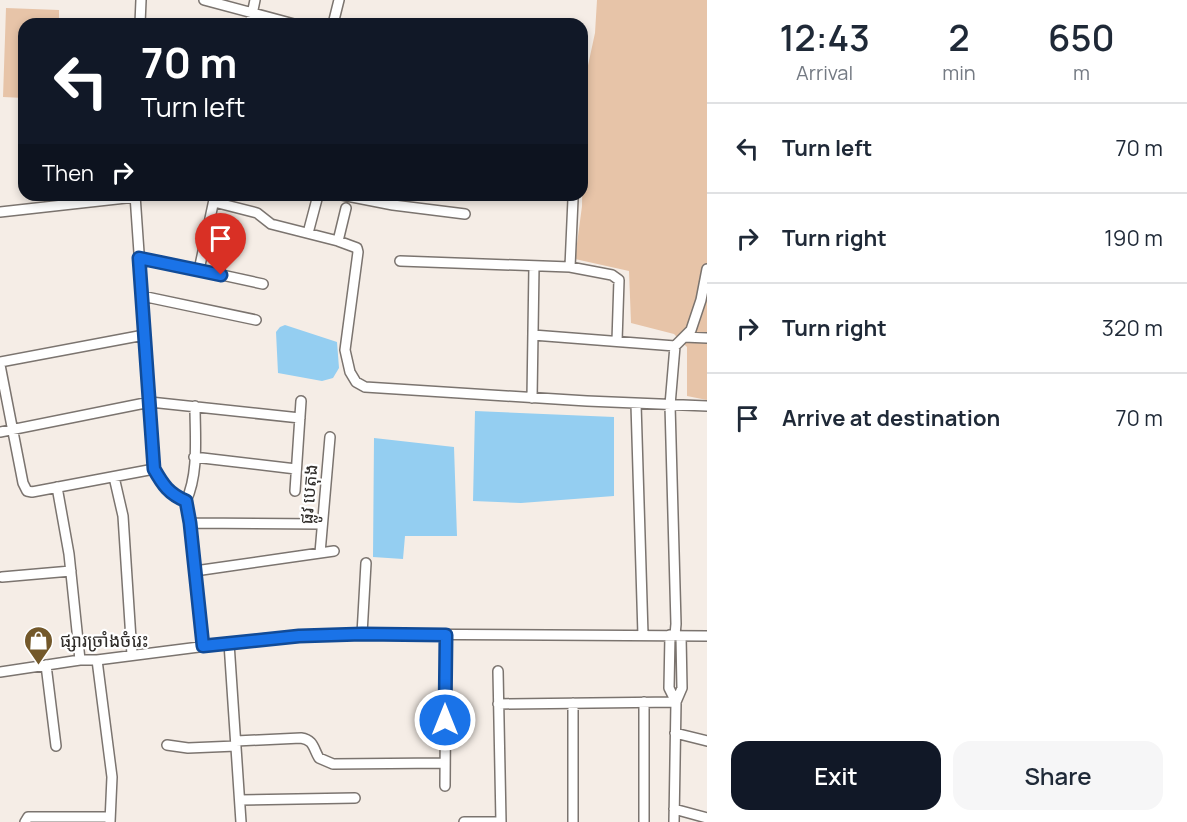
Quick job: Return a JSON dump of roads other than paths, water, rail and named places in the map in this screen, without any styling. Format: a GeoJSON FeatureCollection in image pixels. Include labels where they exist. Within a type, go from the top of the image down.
{"type":"FeatureCollection","features":[{"type":"Feature","properties":{"kind":"street"},"geometry":{"type":"LineString","coordinates":[[140,18],[141,0]]}},
{"type":"Feature","properties":{"kind":"street"},"geometry":{"type":"LineString","coordinates":[[204,0],[273,18]]}},
{"type":"Feature","properties":{"kind":"street"},"geometry":{"type":"LineString","coordinates":[[251,18],[255,0]]}},
{"type":"Feature","properties":{"kind":"street"},"geometry":{"type":"LineString","coordinates":[[334,18],[339,0]]}},
{"type":"Feature","properties":{"kind":"street"},"geometry":{"type":"LineString","coordinates":[[0,212],[93,201]]}},
{"type":"Feature","properties":{"kind":"street"},"geometry":{"type":"LineString","coordinates":[[135,201],[154,469],[165,489],[173,496],[186,501]]}},
{"type":"Feature","properties":{"kind":"street"},"geometry":{"type":"LineString","coordinates":[[199,270],[213,201]]}},
{"type":"Feature","properties":{"kind":"street"},"geometry":{"type":"LineString","coordinates":[[223,201],[257,213],[271,224],[354,246],[358,252],[345,350],[350,372],[356,382],[373,389],[707,406]]}},
{"type":"Feature","properties":{"kind":"street"},"geometry":{"type":"LineString","coordinates":[[308,233],[316,201]]}},
{"type":"Feature","properties":{"kind":"street"},"geometry":{"type":"LineString","coordinates":[[373,201],[465,214]]}},
{"type":"Feature","properties":{"kind":"street"},"geometry":{"type":"LineString","coordinates":[[570,267],[573,201]]}},
{"type":"Feature","properties":{"kind":"street"},"geometry":{"type":"LineString","coordinates":[[338,241],[346,208]]}},
{"type":"Feature","properties":{"kind":"street"},"geometry":{"type":"LineString","coordinates":[[139,258],[263,284]]}},
{"type":"Feature","properties":{"kind":"street"},"geometry":{"type":"LineString","coordinates":[[400,261],[570,267],[612,275],[619,280],[617,341]]}},
{"type":"Feature","properties":{"kind":"street"},"geometry":{"type":"LineString","coordinates":[[532,398],[534,266]]}},
{"type":"Feature","properties":{"kind":"street"},"geometry":{"type":"LineString","coordinates":[[674,822],[676,702],[669,688],[676,624],[670,405],[675,346],[691,330],[707,269]]}},
{"type":"Feature","properties":{"kind":"street"},"geometry":{"type":"LineString","coordinates":[[142,296],[256,320]]}},
{"type":"Feature","properties":{"kind":"street"},"geometry":{"type":"LineString","coordinates":[[533,334],[675,346]]}},
{"type":"Feature","properties":{"kind":"street"},"geometry":{"type":"LineString","coordinates":[[144,335],[0,364],[24,488],[32,492],[154,469]]}},
{"type":"Feature","properties":{"kind":"street"},"geometry":{"type":"LineString","coordinates":[[684,338],[707,338]]}},
{"type":"Feature","properties":{"kind":"street"},"geometry":{"type":"LineString","coordinates":[[295,491],[301,400]]}},
{"type":"Feature","properties":{"kind":"street"},"geometry":{"type":"LineString","coordinates":[[0,432],[150,402],[300,418]]}},
{"type":"Feature","properties":{"kind":"street"},"geometry":{"type":"LineString","coordinates":[[636,404],[643,635]]}},
{"type":"Feature","properties":{"kind":"street"},"geometry":{"type":"LineString","coordinates":[[195,406],[192,488],[186,501],[203,646]]}},
{"type":"Feature","properties":{"kind":"street","name":"ផ្លូវ បេតុង"},"geometry":{"type":"LineString","coordinates":[[320,553],[330,437]]}},
{"type":"Feature","properties":{"kind":"street"},"geometry":{"type":"LineString","coordinates":[[194,457],[296,469]]}},
{"type":"Feature","properties":{"kind":"street"},"geometry":{"type":"LineString","coordinates":[[114,477],[123,516],[132,655]]}},
{"type":"Feature","properties":{"kind":"street"},"geometry":{"type":"LineString","coordinates":[[57,487],[71,571],[80,660]]}},
{"type":"Feature","properties":{"kind":"street"},"geometry":{"type":"LineString","coordinates":[[190,523],[322,524]]}},
{"type":"Feature","properties":{"kind":"street"},"geometry":{"type":"LineString","coordinates":[[195,571],[334,551]]}},
{"type":"Feature","properties":{"kind":"street"},"geometry":{"type":"LineString","coordinates":[[362,634],[366,563]]}},
{"type":"Feature","properties":{"kind":"street"},"geometry":{"type":"LineString","coordinates":[[2,577],[71,571]]}},
{"type":"Feature","properties":{"kind":"street"},"geometry":{"type":"LineString","coordinates":[[0,672],[80,660],[97,660],[299,636],[362,634],[707,636]]}},
{"type":"Feature","properties":{"kind":"street"},"geometry":{"type":"LineString","coordinates":[[445,786],[446,635]]}},
{"type":"Feature","properties":{"kind":"street"},"geometry":{"type":"LineString","coordinates":[[230,643],[241,822]]}},
{"type":"Feature","properties":{"kind":"street"},"geometry":{"type":"LineString","coordinates":[[25,822],[28,817],[110,819],[112,777],[97,660]]}},
{"type":"Feature","properties":{"kind":"street"},"geometry":{"type":"LineString","coordinates":[[46,665],[56,746]]}},
{"type":"Feature","properties":{"kind":"street"},"geometry":{"type":"LineString","coordinates":[[464,822],[501,822],[498,671]]}},
{"type":"Feature","properties":{"kind":"street"},"geometry":{"type":"LineString","coordinates":[[644,702],[644,822]]}},
{"type":"Feature","properties":{"kind":"street"},"geometry":{"type":"LineString","coordinates":[[498,704],[676,702]]}},
{"type":"Feature","properties":{"kind":"street"},"geometry":{"type":"LineString","coordinates":[[573,703],[573,822]]}},
{"type":"Feature","properties":{"kind":"street"},"geometry":{"type":"LineString","coordinates":[[675,733],[707,741]]}},
{"type":"Feature","properties":{"kind":"street"},"geometry":{"type":"LineString","coordinates":[[167,746],[188,748],[301,738],[309,739],[319,758],[333,764],[445,763]]}},
{"type":"Feature","properties":{"kind":"street"},"geometry":{"type":"LineString","coordinates":[[240,800],[356,798]]}},
{"type":"Feature","properties":{"kind":"street"},"geometry":{"type":"LineString","coordinates":[[674,809],[707,818]]}},
{"type":"Feature","properties":{"kind":"water"},"geometry":{"type":"Polygon","coordinates":[[[285,325],[337,342],[339,368],[333,378],[322,381],[278,373],[276,332],[285,325]]]}},
{"type":"Feature","properties":{"kind":"water"},"geometry":{"type":"Polygon","coordinates":[[[475,411],[614,417],[614,496],[521,503],[473,501],[475,411]]]}},
{"type":"Feature","properties":{"kind":"water"},"geometry":{"type":"Polygon","coordinates":[[[374,438],[454,447],[457,536],[405,536],[403,559],[373,557],[374,438]]]}},
{"type":"Feature","properties":{"kind":"place","name":"ផ្សារច្រាំងចំរេះ"},"geometry":{"type":"Point","coordinates":[39,666]}}]}
